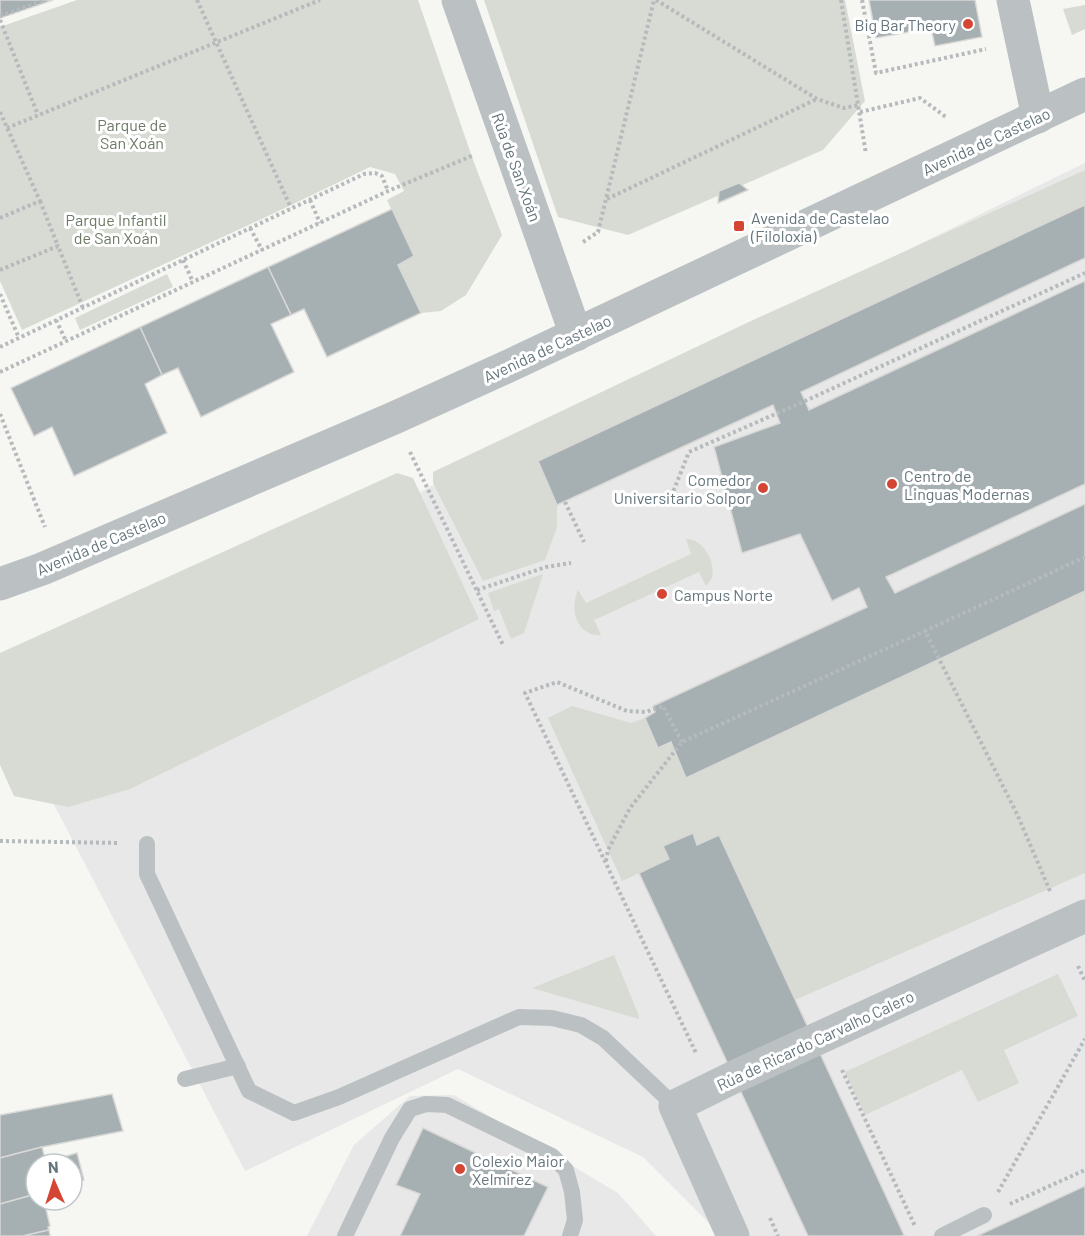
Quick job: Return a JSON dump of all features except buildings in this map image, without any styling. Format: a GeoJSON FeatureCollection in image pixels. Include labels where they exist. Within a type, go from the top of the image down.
{"type":"FeatureCollection","features":[{"type":"Feature","properties":{"kind":"street","name":"Rúa de San Xoán"},"geometry":{"type":"LineString","coordinates":[[458,0],[576,334]]}},
{"type":"Feature","properties":{"kind":"street"},"geometry":{"type":"LineString","coordinates":[[1013,0],[1038,117]]}},
{"type":"Feature","properties":{"kind":"street","name":"Avenida de Castelao"},"geometry":{"type":"LineString","coordinates":[[0,584],[394,418],[1085,94]]}},
{"type":"Feature","properties":{"kind":"street","name":"Rúa de Ricardo Carvalho Calero"},"geometry":{"type":"LineString","coordinates":[[675,1106],[1085,916]]}},
{"type":"Feature","properties":{"kind":"street"},"geometry":{"type":"LineString","coordinates":[[675,1106],[733,1236]]}},
{"type":"Feature","properties":{"kind":"lane"},"geometry":{"type":"LineString","coordinates":[[147,844],[147,874],[249,1091],[294,1113],[339,1097],[519,1017],[552,1018],[581,1025],[603,1038],[675,1106]]}},
{"type":"Feature","properties":{"kind":"lane"},"geometry":{"type":"LineString","coordinates":[[185,1079],[238,1066]]}},
{"type":"Feature","properties":{"kind":"lane"},"geometry":{"type":"LineString","coordinates":[[345,1236],[392,1138],[410,1109],[426,1104],[447,1105],[552,1156],[566,1170],[572,1192],[575,1220],[570,1236]]}},
{"type":"Feature","properties":{"kind":"lane"},"geometry":{"type":"LineString","coordinates":[[942,1236],[984,1215]]}},
{"type":"Feature","properties":{"kind":"path"},"geometry":{"type":"LineString","coordinates":[[38,115],[0,18],[46,0]]}},
{"type":"Feature","properties":{"kind":"path"},"geometry":{"type":"LineString","coordinates":[[197,0],[291,208]]}},
{"type":"Feature","properties":{"kind":"path"},"geometry":{"type":"LineString","coordinates":[[7,128],[320,0]]}},
{"type":"Feature","properties":{"kind":"path"},"geometry":{"type":"LineString","coordinates":[[598,232],[655,0],[817,99],[844,108],[859,105]]}},
{"type":"Feature","properties":{"kind":"path"},"geometry":{"type":"LineString","coordinates":[[841,0],[866,154]]}},
{"type":"Feature","properties":{"kind":"path"},"geometry":{"type":"LineString","coordinates":[[862,0],[876,73],[1022,42]]}},
{"type":"Feature","properties":{"kind":"path"},"geometry":{"type":"LineString","coordinates":[[860,112],[920,98],[946,117]]}},
{"type":"Feature","properties":{"kind":"path"},"geometry":{"type":"LineString","coordinates":[[606,200],[817,99]]}},
{"type":"Feature","properties":{"kind":"path"},"geometry":{"type":"LineString","coordinates":[[0,112],[40,201],[83,308]]}},
{"type":"Feature","properties":{"kind":"path"},"geometry":{"type":"LineString","coordinates":[[0,372],[388,191],[483,151]]}},
{"type":"Feature","properties":{"kind":"path"},"geometry":{"type":"LineString","coordinates":[[0,347],[364,174],[375,173],[382,176],[388,191]]}},
{"type":"Feature","properties":{"kind":"path"},"geometry":{"type":"LineString","coordinates":[[310,200],[320,223]]}},
{"type":"Feature","properties":{"kind":"path"},"geometry":{"type":"LineString","coordinates":[[0,218],[40,201]]}},
{"type":"Feature","properties":{"kind":"path"},"geometry":{"type":"LineString","coordinates":[[250,228],[262,250]]}},
{"type":"Feature","properties":{"kind":"path"},"geometry":{"type":"LineString","coordinates":[[0,270],[58,246]]}},
{"type":"Feature","properties":{"kind":"path"},"geometry":{"type":"LineString","coordinates":[[183,260],[192,282]]}},
{"type":"Feature","properties":{"kind":"path"},"geometry":{"type":"LineString","coordinates":[[669,502],[689,452],[1085,273]]}},
{"type":"Feature","properties":{"kind":"path"},"geometry":{"type":"LineString","coordinates":[[0,294],[19,338]]}},
{"type":"Feature","properties":{"kind":"path"},"geometry":{"type":"LineString","coordinates":[[56,320],[66,342]]}},
{"type":"Feature","properties":{"kind":"path"},"geometry":{"type":"LineString","coordinates":[[0,414],[45,527]]}},
{"type":"Feature","properties":{"kind":"path"},"geometry":{"type":"LineString","coordinates":[[408,447],[503,645]]}},
{"type":"Feature","properties":{"kind":"path"},"geometry":{"type":"LineString","coordinates":[[565,502],[584,542]]}},
{"type":"Feature","properties":{"kind":"path"},"geometry":{"type":"LineString","coordinates":[[606,861],[609,850],[630,808],[682,742],[1085,557]]}},
{"type":"Feature","properties":{"kind":"path"},"geometry":{"type":"LineString","coordinates":[[477,590],[546,567],[571,563]]}},
{"type":"Feature","properties":{"kind":"path"},"geometry":{"type":"LineString","coordinates":[[925,631],[1017,814],[1051,895]]}},
{"type":"Feature","properties":{"kind":"path"},"geometry":{"type":"LineString","coordinates":[[682,742],[663,706],[646,712],[627,711],[556,682],[525,693],[696,1054]]}},
{"type":"Feature","properties":{"kind":"path"},"geometry":{"type":"LineString","coordinates":[[0,841],[147,844]]}},
{"type":"Feature","properties":{"kind":"path"},"geometry":{"type":"LineString","coordinates":[[1078,966],[1085,981]]}},
{"type":"Feature","properties":{"kind":"path"},"geometry":{"type":"LineString","coordinates":[[984,1215],[1085,1039]]}},
{"type":"Feature","properties":{"kind":"path"},"geometry":{"type":"LineString","coordinates":[[840,1066],[920,1236]]}},
{"type":"Feature","properties":{"kind":"path"},"geometry":{"type":"LineString","coordinates":[[984,1215],[1085,1170]]}},
{"type":"Feature","properties":{"kind":"shaded area","name":"Campus Norte"},"geometry":{"type":"Polygon","coordinates":[[[1085,163],[1085,1236],[722,1236],[643,1157],[458,1069],[245,1171],[11,722],[467,466],[1085,163]]]}},
{"type":"Feature","properties":{"kind":"shaded area","name":"Colexio Maior Xelmírez"},"geometry":{"type":"Polygon","coordinates":[[[454,1095],[618,1193],[656,1236],[307,1236],[354,1145],[410,1096],[454,1095]]]}},
{"type":"Feature","properties":{"kind":"green space","name":"Parque de San Xoán"},"geometry":{"type":"Polygon","coordinates":[[[77,0],[418,0],[473,160],[502,235],[466,295],[441,311],[421,313],[398,265],[414,256],[387,200],[404,191],[395,174],[370,167],[22,330],[0,281],[0,27],[77,0]]]}},
{"type":"Feature","properties":{"kind":"green space"},"geometry":{"type":"Polygon","coordinates":[[[484,0],[845,0],[865,101],[823,150],[628,235],[558,217],[484,0]]]}},
{"type":"Feature","properties":{"kind":"green space"},"geometry":{"type":"Polygon","coordinates":[[[1085,5],[1085,29],[1072,35],[1063,9],[1085,5]]]}},
{"type":"Feature","properties":{"kind":"green space"},"geometry":{"type":"Polygon","coordinates":[[[1085,170],[1085,205],[539,461],[557,505],[557,527],[545,560],[483,581],[433,483],[433,472],[753,320],[1085,170]]]}},
{"type":"Feature","properties":{"kind":"green space"},"geometry":{"type":"Polygon","coordinates":[[[167,274],[173,287],[80,330],[75,318],[167,274]]]}},
{"type":"Feature","properties":{"kind":"green space"},"geometry":{"type":"Polygon","coordinates":[[[397,473],[413,478],[479,619],[130,789],[68,807],[14,796],[0,765],[0,653],[397,473]]]}},
{"type":"Feature","properties":{"kind":"green space"},"geometry":{"type":"Polygon","coordinates":[[[686,539],[697,542],[710,558],[713,571],[706,586],[699,572],[594,620],[601,635],[591,634],[580,625],[574,608],[578,590],[586,603],[691,554],[686,539]]]}},
{"type":"Feature","properties":{"kind":"green space"},"geometry":{"type":"Polygon","coordinates":[[[543,574],[524,633],[511,639],[499,609],[494,611],[488,593],[543,574]]]}},
{"type":"Feature","properties":{"kind":"green space"},"geometry":{"type":"Polygon","coordinates":[[[1085,591],[1085,873],[795,1000],[719,835],[697,845],[693,833],[664,847],[669,859],[622,881],[548,718],[572,706],[631,723],[645,718],[658,747],[671,742],[686,777],[1085,591]]]}},
{"type":"Feature","properties":{"kind":"green space"},"geometry":{"type":"Polygon","coordinates":[[[614,955],[639,1019],[532,988],[614,955]]]}},
{"type":"Feature","properties":{"kind":"green space"},"geometry":{"type":"Polygon","coordinates":[[[1058,974],[1078,1016],[1004,1050],[1019,1083],[978,1102],[962,1070],[865,1115],[845,1072],[1058,974]]]}},
{"type":"Feature","properties":{"kind":"place","name":"Big Bar Theory"},"geometry":{"type":"Point","coordinates":[968,24]}},
{"type":"Feature","properties":{"kind":"place","name":"Avenida de Castelao (Filoloxía)"},"geometry":{"type":"Point","coordinates":[739,226]}},
{"type":"Feature","properties":{"kind":"place","name":"Centro de Linguas Modernas"},"geometry":{"type":"Point","coordinates":[892,484]}},
{"type":"Feature","properties":{"kind":"place","name":"Comedor Universitario Solpor"},"geometry":{"type":"Point","coordinates":[763,488]}},
{"type":"Feature","properties":{"kind":"place","name":"Campus Norte"},"geometry":{"type":"Point","coordinates":[662,594]}},
{"type":"Feature","properties":{"kind":"place","name":"Colexio Maior Xelmírez"},"geometry":{"type":"Point","coordinates":[460,1169]}},
{"type":"Feature","properties":{"kind":"park label","name":"Parque Infantil de San Xoán"},"geometry":{"type":"Point","coordinates":[116,228]}}]}
